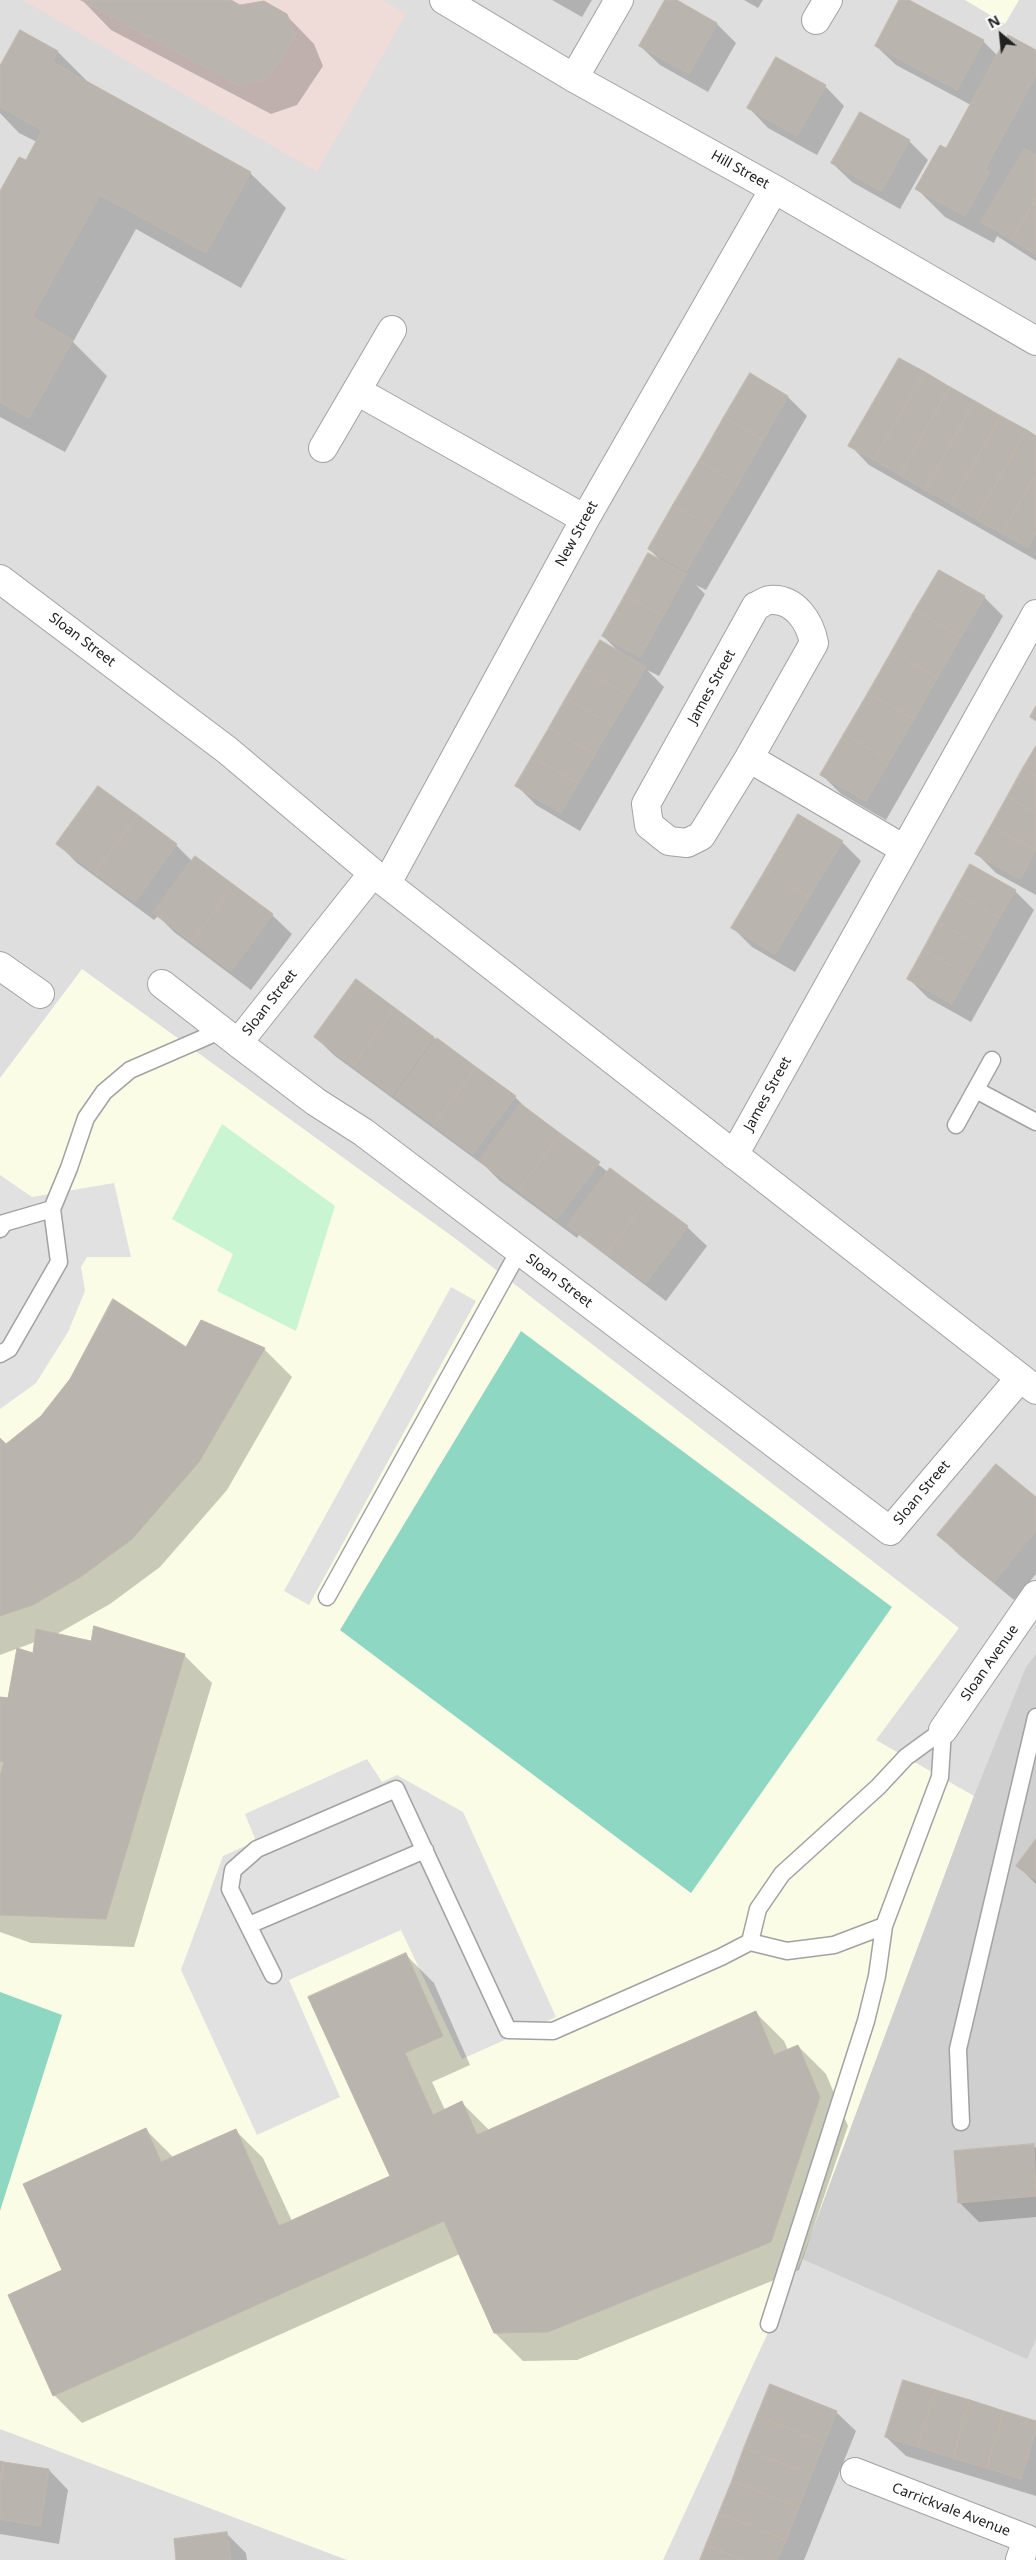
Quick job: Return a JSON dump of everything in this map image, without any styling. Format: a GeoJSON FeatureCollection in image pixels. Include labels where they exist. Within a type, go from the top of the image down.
{"type":"FeatureCollection","features":[{"type":"Feature","properties":{"kind":"street","name":"Hill Street"},"geometry":{"type":"LineString","coordinates":[[444,0],[574,78],[774,189],[1036,341]]}},
{"type":"Feature","properties":{"kind":"street"},"geometry":{"type":"LineString","coordinates":[[574,78],[619,0]]}},
{"type":"Feature","properties":{"kind":"street","name":"New Street"},"geometry":{"type":"LineString","coordinates":[[380,878],[774,189]]}},
{"type":"Feature","properties":{"kind":"street"},"geometry":{"type":"LineString","coordinates":[[323,448],[392,330]]}},
{"type":"Feature","properties":{"kind":"street"},"geometry":{"type":"LineString","coordinates":[[356,391],[585,519]]}},
{"type":"Feature","properties":{"kind":"street","name":"Sloan Street"},"geometry":{"type":"LineString","coordinates":[[0,579],[227,750],[380,878],[1028,1384],[890,1531],[363,1132],[316,1102],[230,1036],[380,878]]}},
{"type":"Feature","properties":{"kind":"street","name":"James Street"},"geometry":{"type":"LineString","coordinates":[[770,600],[786,604],[804,615],[814,643],[748,758],[701,836],[687,844],[669,841],[649,825],[646,804],[756,606],[770,600]]}},
{"type":"Feature","properties":{"kind":"street","name":"James Street"},"geometry":{"type":"LineString","coordinates":[[734,1155],[1036,614]]}},
{"type":"Feature","properties":{"kind":"street"},"geometry":{"type":"LineString","coordinates":[[748,758],[904,849]]}},
{"type":"Feature","properties":{"kind":"street"},"geometry":{"type":"LineString","coordinates":[[0,966],[40,994]]}},
{"type":"Feature","properties":{"kind":"street"},"geometry":{"type":"LineString","coordinates":[[162,984],[230,1036]]}},
{"type":"Feature","properties":{"kind":"street","name":"Sloan Avenue"},"geometry":{"type":"LineString","coordinates":[[943,1730],[1036,1595]]}},
{"type":"Feature","properties":{"kind":"street","name":"Carrickvale Avenue"},"geometry":{"type":"LineString","coordinates":[[855,2472],[1027,2539],[1020,2560]]}},
{"type":"Feature","properties":{"kind":"lane"},"geometry":{"type":"LineString","coordinates":[[0,1354],[9,1349],[59,1262],[52,1209],[69,1168],[86,1118],[104,1092],[130,1070],[230,1036]]}},
{"type":"Feature","properties":{"kind":"lane"},"geometry":{"type":"LineString","coordinates":[[956,1125],[992,1060]]}},
{"type":"Feature","properties":{"kind":"lane"},"geometry":{"type":"LineString","coordinates":[[976,1090],[1036,1122]]}},
{"type":"Feature","properties":{"kind":"lane"},"geometry":{"type":"LineString","coordinates":[[0,1229],[4,1223],[52,1209]]}},
{"type":"Feature","properties":{"kind":"lane"},"geometry":{"type":"LineString","coordinates":[[327,1597],[519,1251]]}},
{"type":"Feature","properties":{"kind":"lane"},"geometry":{"type":"LineString","coordinates":[[961,2122],[958,2049],[1036,1717]]}},
{"type":"Feature","properties":{"kind":"lane"},"geometry":{"type":"LineString","coordinates":[[768,2324],[866,2022],[877,1976],[884,1926],[940,1777],[943,1730]]}},
{"type":"Feature","properties":{"kind":"lane"},"geometry":{"type":"LineString","coordinates":[[750,1942],[758,1909],[782,1874],[878,1788],[906,1757],[943,1730]]}},
{"type":"Feature","properties":{"kind":"lane"},"geometry":{"type":"LineString","coordinates":[[273,1975],[230,1889],[233,1870],[258,1849],[396,1789],[508,2030],[553,2031],[721,1957],[750,1942],[787,1951],[834,1944],[884,1926]]}},
{"type":"Feature","properties":{"kind":"lane"},"geometry":{"type":"LineString","coordinates":[[248,1925],[425,1850]]}},
{"type":"Feature","properties":{"kind":"shaded area"},"geometry":{"type":"Polygon","coordinates":[[[0,0],[1036,0],[1036,2560],[0,2560],[0,0]]]}},
{"type":"Feature","properties":{"kind":"shaded area"},"geometry":{"type":"Polygon","coordinates":[[[23,0],[383,0],[406,14],[317,172],[23,0]]]}},
{"type":"Feature","properties":{"kind":"shaded area"},"geometry":{"type":"Polygon","coordinates":[[[965,0],[1019,0],[1005,24],[965,0]]]}},
{"type":"Feature","properties":{"kind":"shaded area"},"geometry":{"type":"Polygon","coordinates":[[[82,969],[460,1242],[959,1628],[876,1740],[974,1796],[802,2259],[663,2560],[347,2560],[0,2429],[0,1078],[82,969]]]}},
{"type":"Feature","properties":{"kind":"shaded area"},"geometry":{"type":"Polygon","coordinates":[[[0,1175],[32,1197],[114,1183],[131,1257],[87,1257],[81,1267],[85,1291],[68,1332],[36,1383],[0,1409],[0,1175]]]}},
{"type":"Feature","properties":{"kind":"shaded area"},"geometry":{"type":"Polygon","coordinates":[[[451,1287],[476,1301],[309,1605],[284,1591],[451,1287]]]}},
{"type":"Feature","properties":{"kind":"shaded area"},"geometry":{"type":"Polygon","coordinates":[[[1036,1654],[1036,2339],[1027,2359],[802,2259],[974,1796],[1026,1667],[1036,1654]]]}},
{"type":"Feature","properties":{"kind":"shaded area"},"geometry":{"type":"Polygon","coordinates":[[[367,1759],[382,1782],[397,1775],[463,1812],[556,2017],[462,2059],[401,1930],[289,1980],[340,2097],[257,2135],[181,1970],[223,1856],[256,1841],[245,1814],[367,1759]]]}},
{"type":"Feature","properties":{"kind":"green space"},"geometry":{"type":"Polygon","coordinates":[[[222,1124],[335,1206],[296,1331],[217,1291],[233,1254],[172,1219],[222,1124]]]}},
{"type":"Feature","properties":{"kind":"green space"},"geometry":{"type":"Polygon","coordinates":[[[521,1331],[892,1607],[691,1893],[340,1630],[521,1331]]]}},
{"type":"Feature","properties":{"kind":"green space"},"geometry":{"type":"Polygon","coordinates":[[[0,1992],[62,2015],[0,2211],[0,1992]]]}},
{"type":"Feature","properties":{"kind":"building"},"geometry":{"type":"Polygon","coordinates":[[[81,0],[231,0],[240,5],[264,1],[287,14],[296,37],[269,77],[242,87],[81,0]]]}},
{"type":"Feature","properties":{"kind":"building"},"geometry":{"type":"Polygon","coordinates":[[[665,0],[677,0],[717,23],[689,74],[639,46],[665,0]]]}},
{"type":"Feature","properties":{"kind":"building"},"geometry":{"type":"Polygon","coordinates":[[[899,0],[909,0],[984,40],[957,90],[875,46],[899,0]]]}},
{"type":"Feature","properties":{"kind":"building"},"geometry":{"type":"Polygon","coordinates":[[[20,30],[58,51],[52,62],[251,172],[206,253],[100,195],[32,317],[73,340],[29,418],[0,402],[0,191],[19,157],[26,160],[42,130],[0,107],[0,66],[20,30]]]}},
{"type":"Feature","properties":{"kind":"building"},"geometry":{"type":"Polygon","coordinates":[[[1008,35],[1036,50],[1036,75],[985,169],[990,172],[965,216],[915,189],[940,145],[946,148],[1008,35]]]}},
{"type":"Feature","properties":{"kind":"building"},"geometry":{"type":"Polygon","coordinates":[[[776,57],[826,85],[797,136],[747,108],[776,57]]]}},
{"type":"Feature","properties":{"kind":"building"},"geometry":{"type":"Polygon","coordinates":[[[860,112],[910,140],[881,191],[831,163],[860,112]]]}},
{"type":"Feature","properties":{"kind":"building"},"geometry":{"type":"Polygon","coordinates":[[[1025,149],[1036,155],[1036,199],[1012,240],[981,222],[1025,149]]]}},
{"type":"Feature","properties":{"kind":"building"},"geometry":{"type":"Polygon","coordinates":[[[1036,199],[1036,255],[1012,240],[1036,199]]]}},
{"type":"Feature","properties":{"kind":"building"},"geometry":{"type":"Polygon","coordinates":[[[899,358],[925,372],[874,460],[848,446],[899,358]]]}},
{"type":"Feature","properties":{"kind":"building"},"geometry":{"type":"Polygon","coordinates":[[[925,372],[950,387],[900,475],[874,460],[925,372]]]}},
{"type":"Feature","properties":{"kind":"building"},"geometry":{"type":"Polygon","coordinates":[[[750,373],[788,396],[763,440],[724,417],[750,373]]]}},
{"type":"Feature","properties":{"kind":"building"},"geometry":{"type":"Polygon","coordinates":[[[950,387],[975,401],[925,490],[900,475],[950,387]]]}},
{"type":"Feature","properties":{"kind":"building"},"geometry":{"type":"Polygon","coordinates":[[[975,401],[1001,416],[951,504],[925,490],[975,401]]]}},
{"type":"Feature","properties":{"kind":"building"},"geometry":{"type":"Polygon","coordinates":[[[1001,416],[1027,430],[976,519],[951,504],[1001,416]]]}},
{"type":"Feature","properties":{"kind":"building"},"geometry":{"type":"Polygon","coordinates":[[[724,417],[763,440],[738,484],[699,461],[724,417]]]}},
{"type":"Feature","properties":{"kind":"building"},"geometry":{"type":"Polygon","coordinates":[[[1027,430],[1036,436],[1036,474],[1002,533],[976,519],[1027,430]]]}},
{"type":"Feature","properties":{"kind":"building"},"geometry":{"type":"Polygon","coordinates":[[[699,461],[738,484],[712,527],[673,505],[699,461]]]}},
{"type":"Feature","properties":{"kind":"building"},"geometry":{"type":"Polygon","coordinates":[[[1036,474],[1036,533],[1028,548],[1002,533],[1036,474]]]}},
{"type":"Feature","properties":{"kind":"building"},"geometry":{"type":"Polygon","coordinates":[[[673,505],[712,527],[686,571],[648,549],[673,505]]]}},
{"type":"Feature","properties":{"kind":"building"},"geometry":{"type":"Polygon","coordinates":[[[648,553],[686,574],[663,616],[625,595],[648,553]]]}},
{"type":"Feature","properties":{"kind":"building"},"geometry":{"type":"Polygon","coordinates":[[[939,570],[985,596],[961,637],[915,610],[939,570]]]}},
{"type":"Feature","properties":{"kind":"building"},"geometry":{"type":"Polygon","coordinates":[[[625,595],[663,616],[640,657],[602,636],[625,595]]]}},
{"type":"Feature","properties":{"kind":"building"},"geometry":{"type":"Polygon","coordinates":[[[915,610],[961,637],[937,678],[892,651],[915,610]]]}},
{"type":"Feature","properties":{"kind":"building"},"geometry":{"type":"Polygon","coordinates":[[[600,640],[646,667],[629,696],[583,669],[600,640]]]}},
{"type":"Feature","properties":{"kind":"building"},"geometry":{"type":"Polygon","coordinates":[[[892,651],[937,678],[914,719],[868,693],[892,651]]]}},
{"type":"Feature","properties":{"kind":"building"},"geometry":{"type":"Polygon","coordinates":[[[583,669],[629,696],[612,725],[566,698],[583,669]]]}},
{"type":"Feature","properties":{"kind":"building"},"geometry":{"type":"Polygon","coordinates":[[[868,693],[914,719],[890,760],[844,734],[868,693]]]}},
{"type":"Feature","properties":{"kind":"building"},"geometry":{"type":"Polygon","coordinates":[[[566,698],[612,725],[595,754],[549,728],[566,698]]]}},
{"type":"Feature","properties":{"kind":"building"},"geometry":{"type":"Polygon","coordinates":[[[1036,706],[1036,721],[1030,717],[1036,706]]]}},
{"type":"Feature","properties":{"kind":"building"},"geometry":{"type":"Polygon","coordinates":[[[549,728],[595,754],[578,783],[532,757],[549,728]]]}},
{"type":"Feature","properties":{"kind":"building"},"geometry":{"type":"Polygon","coordinates":[[[844,734],[890,760],[866,801],[820,775],[844,734]]]}},
{"type":"Feature","properties":{"kind":"building"},"geometry":{"type":"Polygon","coordinates":[[[1036,746],[1036,776],[1023,768],[1036,746]]]}},
{"type":"Feature","properties":{"kind":"building"},"geometry":{"type":"Polygon","coordinates":[[[532,757],[578,783],[561,813],[515,786],[532,757]]]}},
{"type":"Feature","properties":{"kind":"building"},"geometry":{"type":"Polygon","coordinates":[[[1023,768],[1036,776],[1036,813],[1007,797],[1023,768]]]}},
{"type":"Feature","properties":{"kind":"building"},"geometry":{"type":"Polygon","coordinates":[[[98,786],[138,815],[95,873],[56,844],[98,786]]]}},
{"type":"Feature","properties":{"kind":"building"},"geometry":{"type":"Polygon","coordinates":[[[1007,797],[1036,813],[1036,850],[991,826],[1007,797]]]}},
{"type":"Feature","properties":{"kind":"building"},"geometry":{"type":"Polygon","coordinates":[[[798,814],[843,841],[809,897],[765,871],[798,814]]]}},
{"type":"Feature","properties":{"kind":"building"},"geometry":{"type":"Polygon","coordinates":[[[138,815],[177,844],[135,902],[95,873],[138,815]]]}},
{"type":"Feature","properties":{"kind":"building"},"geometry":{"type":"Polygon","coordinates":[[[991,826],[1036,850],[1020,879],[975,854],[991,826]]]}},
{"type":"Feature","properties":{"kind":"building"},"geometry":{"type":"Polygon","coordinates":[[[195,856],[234,885],[192,942],[153,913],[195,856]]]}},
{"type":"Feature","properties":{"kind":"building"},"geometry":{"type":"Polygon","coordinates":[[[970,864],[1016,890],[999,918],[954,893],[970,864]]]}},
{"type":"Feature","properties":{"kind":"building"},"geometry":{"type":"Polygon","coordinates":[[[765,871],[809,897],[775,954],[731,928],[765,871]]]}},
{"type":"Feature","properties":{"kind":"building"},"geometry":{"type":"Polygon","coordinates":[[[234,885],[273,914],[231,971],[192,942],[234,885]]]}},
{"type":"Feature","properties":{"kind":"building"},"geometry":{"type":"Polygon","coordinates":[[[954,893],[999,918],[984,947],[938,922],[954,893]]]}},
{"type":"Feature","properties":{"kind":"building"},"geometry":{"type":"Polygon","coordinates":[[[938,922],[984,947],[968,975],[923,950],[938,922]]]}},
{"type":"Feature","properties":{"kind":"building"},"geometry":{"type":"Polygon","coordinates":[[[923,950],[968,975],[952,1004],[907,979],[923,950]]]}},
{"type":"Feature","properties":{"kind":"building"},"geometry":{"type":"Polygon","coordinates":[[[356,979],[395,1008],[353,1066],[314,1037],[356,979]]]}},
{"type":"Feature","properties":{"kind":"building"},"geometry":{"type":"Polygon","coordinates":[[[395,1008],[434,1037],[392,1095],[353,1066],[395,1008]]]}},
{"type":"Feature","properties":{"kind":"building"},"geometry":{"type":"Polygon","coordinates":[[[437,1038],[476,1067],[434,1125],[395,1096],[437,1038]]]}},
{"type":"Feature","properties":{"kind":"building"},"geometry":{"type":"Polygon","coordinates":[[[476,1067],[516,1096],[473,1154],[434,1125],[476,1067]]]}},
{"type":"Feature","properties":{"kind":"building"},"geometry":{"type":"Polygon","coordinates":[[[521,1104],[561,1134],[518,1190],[479,1161],[521,1104]]]}},
{"type":"Feature","properties":{"kind":"building"},"geometry":{"type":"Polygon","coordinates":[[[561,1134],[600,1162],[557,1219],[518,1190],[561,1134]]]}},
{"type":"Feature","properties":{"kind":"building"},"geometry":{"type":"Polygon","coordinates":[[[610,1168],[649,1197],[606,1254],[567,1225],[610,1168]]]}},
{"type":"Feature","properties":{"kind":"building"},"geometry":{"type":"Polygon","coordinates":[[[649,1197],[688,1226],[646,1283],[606,1254],[649,1197]]]}},
{"type":"Feature","properties":{"kind":"building"},"geometry":{"type":"Polygon","coordinates":[[[113,1299],[186,1347],[201,1320],[265,1348],[199,1462],[132,1539],[82,1576],[33,1605],[0,1616],[0,1438],[6,1444],[41,1416],[70,1379],[113,1299]]]}},
{"type":"Feature","properties":{"kind":"building"},"geometry":{"type":"Polygon","coordinates":[[[996,1464],[1036,1497],[1036,1531],[994,1582],[937,1535],[996,1464]]]}},
{"type":"Feature","properties":{"kind":"building"},"geometry":{"type":"Polygon","coordinates":[[[94,1626],[185,1654],[106,1919],[0,1915],[0,1776],[4,1762],[0,1761],[0,1697],[8,1698],[17,1648],[33,1653],[36,1629],[91,1641],[94,1626]]]}},
{"type":"Feature","properties":{"kind":"building"},"geometry":{"type":"Polygon","coordinates":[[[1036,1839],[1036,1881],[1016,1866],[1036,1839]]]}},
{"type":"Feature","properties":{"kind":"building"},"geometry":{"type":"Polygon","coordinates":[[[406,1953],[443,2036],[405,2053],[433,2115],[462,2101],[477,2135],[756,2011],[774,2055],[798,2045],[820,2097],[771,2242],[548,2332],[494,2333],[444,2221],[53,2396],[8,2295],[62,2270],[23,2184],[146,2128],[161,2162],[236,2129],[279,2226],[390,2176],[308,1997],[406,1953]]]}},
{"type":"Feature","properties":{"kind":"building"},"geometry":{"type":"Polygon","coordinates":[[[1034,2144],[1036,2196],[958,2203],[954,2151],[1034,2144]]]}},
{"type":"Feature","properties":{"kind":"building"},"geometry":{"type":"Polygon","coordinates":[[[903,2380],[936,2390],[918,2447],[885,2437],[903,2380]]]}},
{"type":"Feature","properties":{"kind":"building"},"geometry":{"type":"Polygon","coordinates":[[[770,2384],[837,2411],[824,2443],[757,2416],[770,2384]]]}},
{"type":"Feature","properties":{"kind":"building"},"geometry":{"type":"Polygon","coordinates":[[[936,2390],[970,2400],[953,2458],[918,2447],[936,2390]]]}},
{"type":"Feature","properties":{"kind":"building"},"geometry":{"type":"Polygon","coordinates":[[[970,2400],[1004,2411],[987,2468],[953,2458],[970,2400]]]}},
{"type":"Feature","properties":{"kind":"building"},"geometry":{"type":"Polygon","coordinates":[[[1004,2411],[1036,2421],[1036,2429],[1021,2479],[987,2468],[1004,2411]]]}},
{"type":"Feature","properties":{"kind":"building"},"geometry":{"type":"Polygon","coordinates":[[[757,2416],[824,2443],[811,2475],[744,2448],[757,2416]]]}},
{"type":"Feature","properties":{"kind":"building"},"geometry":{"type":"Polygon","coordinates":[[[744,2448],[811,2475],[799,2507],[732,2481],[744,2448]]]}},
{"type":"Feature","properties":{"kind":"building"},"geometry":{"type":"Polygon","coordinates":[[[0,2461],[4,2462],[0,2485],[0,2461]]]}},
{"type":"Feature","properties":{"kind":"building"},"geometry":{"type":"Polygon","coordinates":[[[4,2462],[49,2469],[40,2526],[0,2519],[0,2485],[4,2462]]]}},
{"type":"Feature","properties":{"kind":"building"},"geometry":{"type":"Polygon","coordinates":[[[732,2481],[799,2507],[786,2540],[719,2513],[732,2481]]]}},
{"type":"Feature","properties":{"kind":"building"},"geometry":{"type":"Polygon","coordinates":[[[719,2513],[786,2540],[777,2560],[743,2560],[706,2545],[719,2513]]]}},
{"type":"Feature","properties":{"kind":"building"},"geometry":{"type":"Polygon","coordinates":[[[227,2532],[231,2560],[176,2560],[174,2539],[227,2532]]]}},
{"type":"Feature","properties":{"kind":"building"},"geometry":{"type":"Polygon","coordinates":[[[706,2545],[743,2560],[700,2560],[706,2545]]]}}]}
